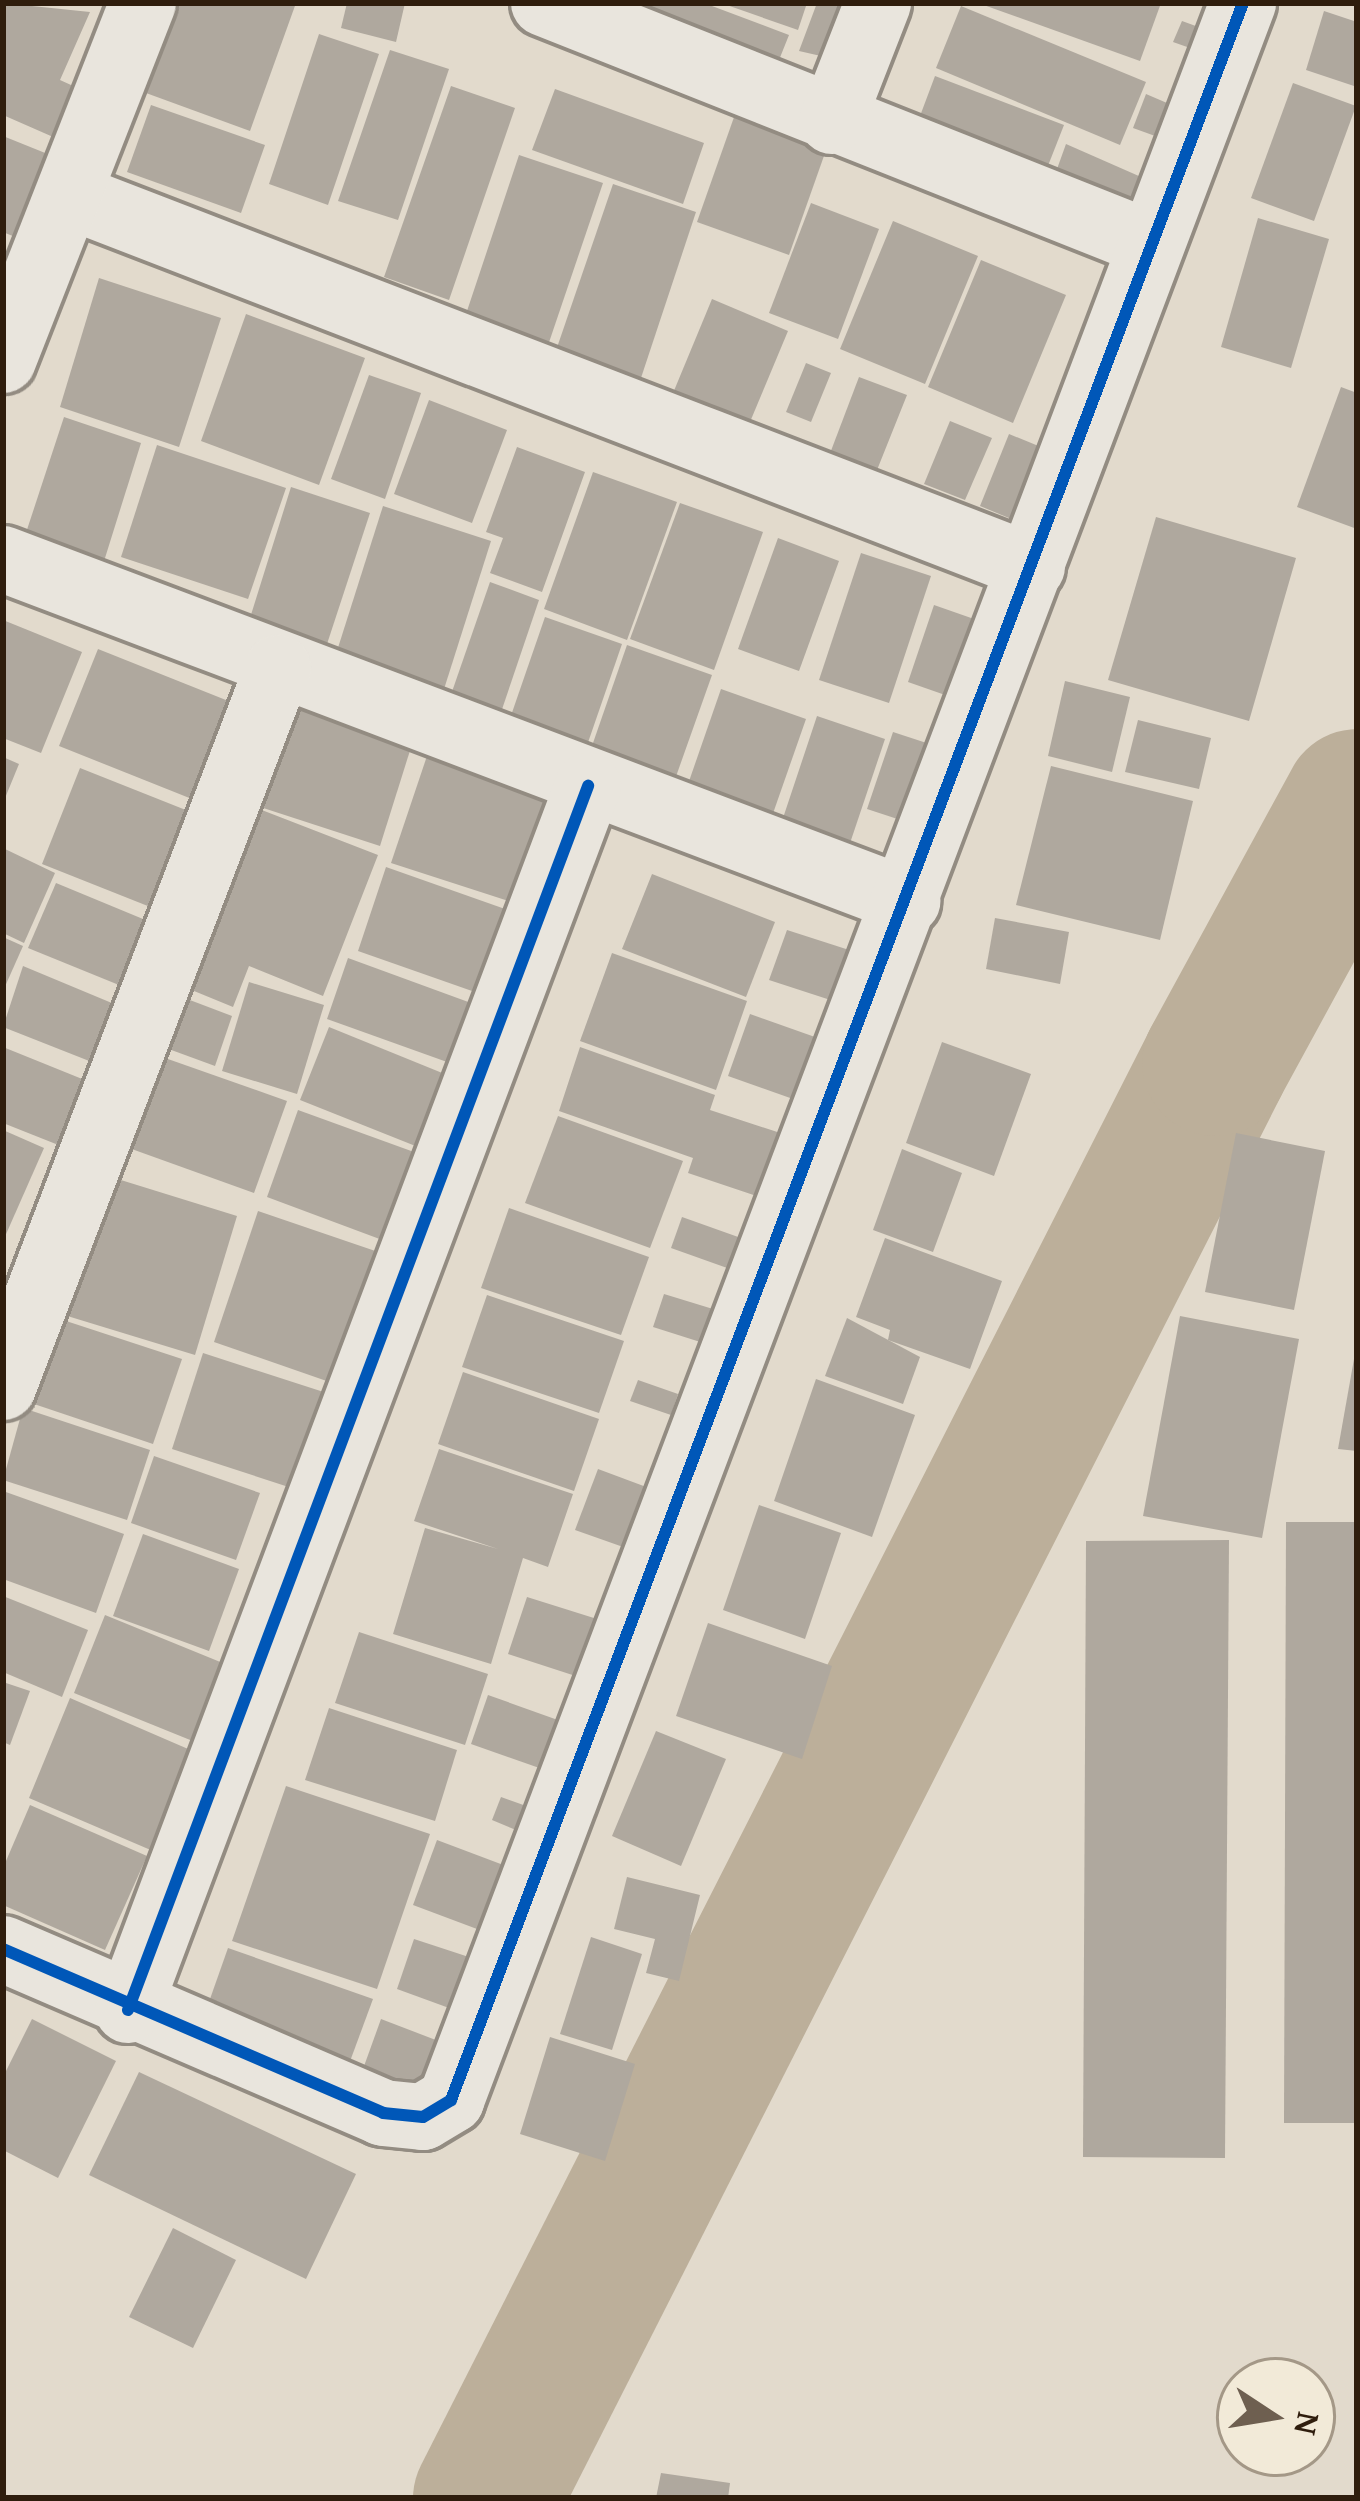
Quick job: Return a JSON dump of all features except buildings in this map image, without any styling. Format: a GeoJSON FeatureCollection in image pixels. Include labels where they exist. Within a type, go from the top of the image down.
{"type":"FeatureCollection","features":[{"type":"Feature","properties":{"kind":"street"},"geometry":{"type":"LineString","coordinates":[[3,359],[143,3]]}},
{"type":"Feature","properties":{"kind":"street"},"geometry":{"type":"LineString","coordinates":[[544,3],[1151,244]]}},
{"type":"Feature","properties":{"kind":"street"},"geometry":{"type":"LineString","coordinates":[[832,121],[878,3]]}},
{"type":"Feature","properties":{"kind":"street"},"geometry":{"type":"LineString","coordinates":[[3,1949],[128,2010],[383,2113],[423,2116],[452,2100],[1244,3]]}},
{"type":"Feature","properties":{"kind":"street"},"geometry":{"type":"LineString","coordinates":[[70,196],[1032,567]]}},
{"type":"Feature","properties":{"kind":"street"},"geometry":{"type":"LineString","coordinates":[[3,559],[588,786],[907,901]]}},
{"type":"Feature","properties":{"kind":"street"},"geometry":{"type":"LineString","coordinates":[[3,1387],[278,668]]}},
{"type":"Feature","properties":{"kind":"street"},"geometry":{"type":"LineString","coordinates":[[128,2010],[588,786]]}},
{"type":"Feature","properties":{"kind":"waterway"},"geometry":{"type":"LineString","coordinates":[[486,2498],[1215,1062],[1357,802]]}},
{"type":"Feature","properties":{"kind":"cycle path"},"geometry":{"type":"LineString","coordinates":[[3,1949],[383,2113],[423,2117],[451,2100],[1243,3]]}},
{"type":"Feature","properties":{"kind":"cycle path"},"geometry":{"type":"LineString","coordinates":[[128,2010],[588,786]]}}]}
